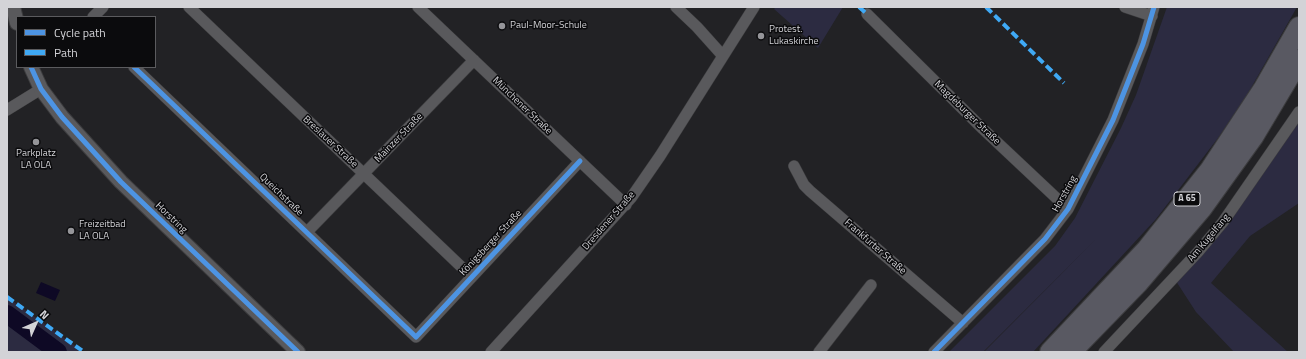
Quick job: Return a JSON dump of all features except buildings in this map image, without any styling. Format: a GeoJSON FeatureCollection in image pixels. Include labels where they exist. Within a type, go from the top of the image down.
{"type":"FeatureCollection","features":[{"type":"Feature","properties":{"kind":"highway","name":"A 65"},"geometry":{"type":"LineString","coordinates":[[1050,352],[1142,254],[1210,170],[1264,88],[1299,27]]}},
{"type":"Feature","properties":{"kind":"highway","name":"A 65"},"geometry":{"type":"LineString","coordinates":[[1071,352],[1138,283],[1202,208],[1253,137],[1299,60]]}},
{"type":"Feature","properties":{"kind":"street"},"geometry":{"type":"LineString","coordinates":[[13,7],[16,19]]}},
{"type":"Feature","properties":{"kind":"street"},"geometry":{"type":"LineString","coordinates":[[94,16],[103,7]]}},
{"type":"Feature","properties":{"kind":"street","name":"Breslauer Straße"},"geometry":{"type":"LineString","coordinates":[[189,7],[472,277]]}},
{"type":"Feature","properties":{"kind":"street","name":"Münchener Straße"},"geometry":{"type":"LineString","coordinates":[[418,7],[626,205]]}},
{"type":"Feature","properties":{"kind":"street"},"geometry":{"type":"LineString","coordinates":[[676,7],[697,27],[723,56]]}},
{"type":"Feature","properties":{"kind":"street","name":"Dresdener Straße"},"geometry":{"type":"LineString","coordinates":[[491,352],[626,205],[660,156],[754,7]]}},
{"type":"Feature","properties":{"kind":"street"},"geometry":{"type":"LineString","coordinates":[[1125,7],[1153,12]]}},
{"type":"Feature","properties":{"kind":"street","name":"Horstring"},"geometry":{"type":"LineString","coordinates":[[934,352],[1045,239],[1068,209],[1113,120],[1153,12]]}},
{"type":"Feature","properties":{"kind":"street","name":"Magdeburger Straße"},"geometry":{"type":"LineString","coordinates":[[867,14],[983,129],[1068,209]]}},
{"type":"Feature","properties":{"kind":"street","name":"Mainzer Straße"},"geometry":{"type":"LineString","coordinates":[[307,232],[474,60]]}},
{"type":"Feature","properties":{"kind":"street","name":"Horstring"},"geometry":{"type":"LineString","coordinates":[[31,68],[41,89],[66,123],[121,182],[298,352]]}},
{"type":"Feature","properties":{"kind":"street","name":"Queichstraße"},"geometry":{"type":"LineString","coordinates":[[135,68],[416,337]]}},
{"type":"Feature","properties":{"kind":"street"},"geometry":{"type":"LineString","coordinates":[[7,110],[41,89]]}},
{"type":"Feature","properties":{"kind":"street","name":"Am Kugelfang"},"geometry":{"type":"LineString","coordinates":[[1104,352],[1198,252],[1223,222],[1299,112]]}},
{"type":"Feature","properties":{"kind":"street","name":"Königsberger Straße"},"geometry":{"type":"LineString","coordinates":[[416,337],[580,161]]}},
{"type":"Feature","properties":{"kind":"street","name":"Frankfurter Straße"},"geometry":{"type":"LineString","coordinates":[[794,166],[804,185],[810,191],[963,323]]}},
{"type":"Feature","properties":{"kind":"street"},"geometry":{"type":"LineString","coordinates":[[819,352],[871,285]]}},
{"type":"Feature","properties":{"kind":"shaded area"},"geometry":{"type":"Polygon","coordinates":[[[776,7],[843,7],[818,48],[774,9],[776,7]]]}},
{"type":"Feature","properties":{"kind":"shaded area"},"geometry":{"type":"Polygon","coordinates":[[[1167,7],[1297,7],[1247,95],[1218,138],[1156,219],[1033,352],[984,352],[1096,239],[983,352],[949,352],[1055,246],[1075,218],[1121,128],[1136,95],[1167,7]]]}},
{"type":"Feature","properties":{"kind":"shaded area"},"geometry":{"type":"Polygon","coordinates":[[[1299,112],[1299,203],[1250,236],[1211,283],[1288,352],[1234,352],[1196,312],[1174,278],[1198,252],[1299,112]]]}},
{"type":"Feature","properties":{"kind":"shaded area"},"geometry":{"type":"Polygon","coordinates":[[[41,282],[60,290],[55,301],[36,293],[41,282]]]}},
{"type":"Feature","properties":{"kind":"shaded area"},"geometry":{"type":"Polygon","coordinates":[[[7,297],[74,345],[83,352],[7,352],[7,297]]]}},
{"type":"Feature","properties":{"kind":"waterway"},"geometry":{"type":"LineString","coordinates":[[7,314],[58,352]]}},
{"type":"Feature","properties":{"kind":"marked path"},"geometry":{"type":"LineString","coordinates":[[859,7],[867,14]]}},
{"type":"Feature","properties":{"kind":"marked path"},"geometry":{"type":"LineString","coordinates":[[986,7],[1064,83]]}},
{"type":"Feature","properties":{"kind":"marked path"},"geometry":{"type":"LineString","coordinates":[[7,297],[84,352]]}},
{"type":"Feature","properties":{"kind":"cycle path"},"geometry":{"type":"LineString","coordinates":[[934,352],[1045,239],[1068,209],[1113,120],[1143,44],[1154,7]]}},
{"type":"Feature","properties":{"kind":"cycle path"},"geometry":{"type":"LineString","coordinates":[[31,68],[41,89],[62,117],[121,182],[298,352]]}},
{"type":"Feature","properties":{"kind":"cycle path"},"geometry":{"type":"LineString","coordinates":[[135,68],[416,337],[580,161]]}},
{"type":"Feature","properties":{"kind":"place","name":"Paul-Moor-Schule"},"geometry":{"type":"Point","coordinates":[502,26]}},
{"type":"Feature","properties":{"kind":"place","name":"Protest. Lukaskirche"},"geometry":{"type":"Point","coordinates":[761,36]}},
{"type":"Feature","properties":{"kind":"place","name":"Parkplatz LA OLA"},"geometry":{"type":"Point","coordinates":[36,142]}},
{"type":"Feature","properties":{"kind":"place","name":"Freizeitbad LA OLA"},"geometry":{"type":"Point","coordinates":[71,231]}}]}
